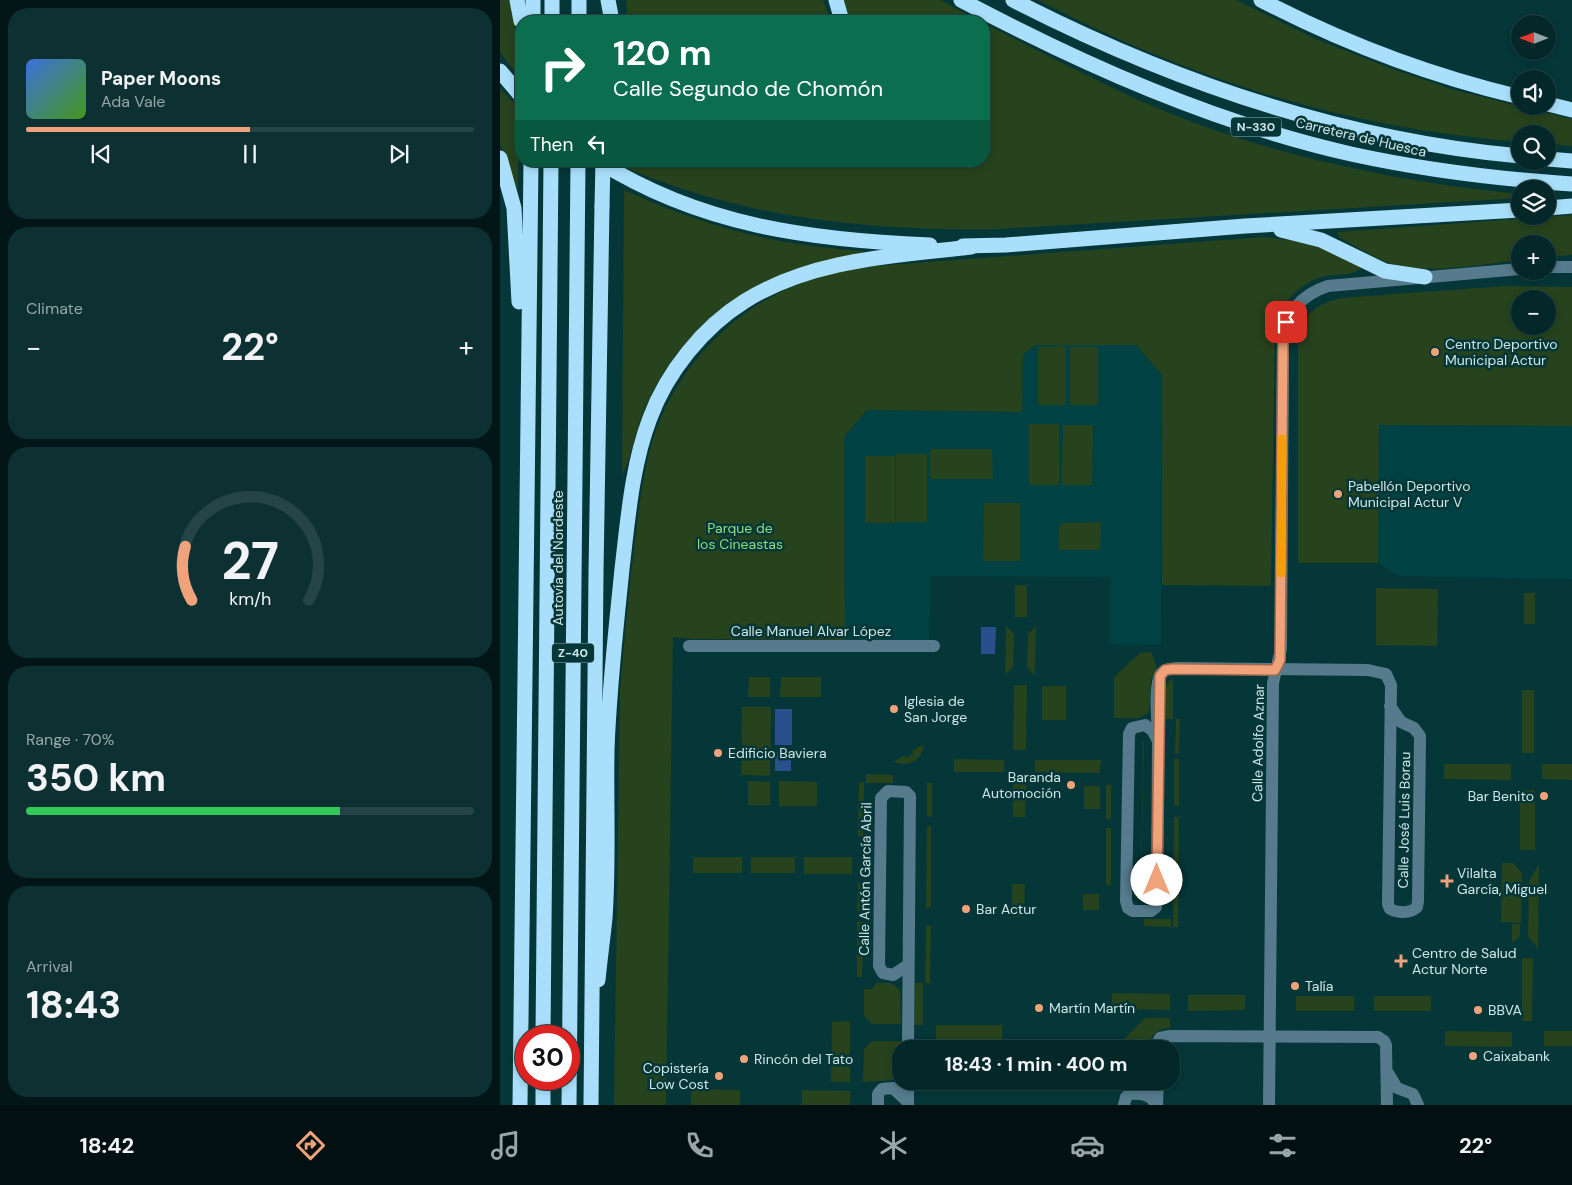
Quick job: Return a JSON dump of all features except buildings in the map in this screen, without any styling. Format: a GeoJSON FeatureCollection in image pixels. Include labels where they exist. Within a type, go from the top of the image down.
{"type":"FeatureCollection","features":[{"type":"Feature","properties":{"kind":"highway"},"geometry":{"type":"LineString","coordinates":[[517,0],[520,15]]}},
{"type":"Feature","properties":{"kind":"highway"},"geometry":{"type":"LineString","coordinates":[[533,0],[533,15]]}},
{"type":"Feature","properties":{"kind":"highway"},"geometry":{"type":"LineString","coordinates":[[552,0],[552,15]]}},
{"type":"Feature","properties":{"kind":"highway"},"geometry":{"type":"LineString","coordinates":[[579,0],[579,15]]}},
{"type":"Feature","properties":{"kind":"highway"},"geometry":{"type":"LineString","coordinates":[[606,15],[607,0]]}},
{"type":"Feature","properties":{"kind":"highway"},"geometry":{"type":"LineString","coordinates":[[607,0],[611,15]]}},
{"type":"Feature","properties":{"kind":"highway"},"geometry":{"type":"LineString","coordinates":[[836,0],[840,15]]}},
{"type":"Feature","properties":{"kind":"highway","name":"Carretera de Huesca"},"geometry":{"type":"LineString","coordinates":[[961,0],[1055,47],[1132,81],[1229,119],[1291,138],[1411,166],[1470,175],[1572,184]]}},
{"type":"Feature","properties":{"kind":"highway","name":"Carretera de Huesca"},"geometry":{"type":"LineString","coordinates":[[1013,0],[1069,29],[1160,68],[1280,109],[1404,139],[1511,155]]}},
{"type":"Feature","properties":{"kind":"highway"},"geometry":{"type":"LineString","coordinates":[[1261,0],[1387,57],[1481,88],[1511,95]]}},
{"type":"Feature","properties":{"kind":"highway"},"geometry":{"type":"LineString","coordinates":[[500,71],[515,89]]}},
{"type":"Feature","properties":{"kind":"highway"},"geometry":{"type":"LineString","coordinates":[[1556,106],[1572,110]]}},
{"type":"Feature","properties":{"kind":"highway"},"geometry":{"type":"LineString","coordinates":[[500,158],[514,208],[519,318],[527,401]]}},
{"type":"Feature","properties":{"kind":"highway"},"geometry":{"type":"LineString","coordinates":[[1556,160],[1572,161]]}},
{"type":"Feature","properties":{"kind":"highway"},"geometry":{"type":"LineString","coordinates":[[520,1105],[531,167]]}},
{"type":"Feature","properties":{"kind":"highway","name":"Autovía del Nordeste"},"geometry":{"type":"LineString","coordinates":[[543,1025],[550,167]]}},
{"type":"Feature","properties":{"kind":"highway","name":"Autovía del Nordeste"},"geometry":{"type":"LineString","coordinates":[[569,1105],[578,167]]}},
{"type":"Feature","properties":{"kind":"highway"},"geometry":{"type":"LineString","coordinates":[[591,1105],[596,583],[603,167]]}},
{"type":"Feature","properties":{"kind":"highway"},"geometry":{"type":"LineString","coordinates":[[607,167],[628,180],[660,195],[746,224],[786,232],[863,242],[971,247]]}},
{"type":"Feature","properties":{"kind":"highway"},"geometry":{"type":"LineString","coordinates":[[1556,207],[1572,206]]}},
{"type":"Feature","properties":{"kind":"highway"},"geometry":{"type":"LineString","coordinates":[[598,980],[605,917],[607,747],[614,652],[626,537],[641,445],[650,417],[663,390],[684,358],[720,318],[744,301],[771,286],[828,267],[971,247],[1245,226],[1511,211]]}},
{"type":"Feature","properties":{"kind":"highway"},"geometry":{"type":"LineString","coordinates":[[1245,226],[1298,233],[1321,240],[1385,271],[1425,277]]}},
{"type":"Feature","properties":{"kind":"highway"},"geometry":{"type":"LineString","coordinates":[[598,1105],[601,583],[600,400]]}},
{"type":"Feature","properties":{"kind":"highway"},"geometry":{"type":"LineString","coordinates":[[543,1090],[543,1105]]}},
{"type":"Feature","properties":{"kind":"street"},"geometry":{"type":"LineString","coordinates":[[1556,265],[1572,262]]}},
{"type":"Feature","properties":{"kind":"street"},"geometry":{"type":"LineString","coordinates":[[1556,267],[1572,267]]}},
{"type":"Feature","properties":{"kind":"street"},"geometry":{"type":"LineString","coordinates":[[1425,277],[1511,270]]}},
{"type":"Feature","properties":{"kind":"street","name":"Calle Adolfo Aznar"},"geometry":{"type":"LineString","coordinates":[[1269,1105],[1275,670],[1281,649],[1283,342],[1286,322],[1292,310],[1313,291],[1425,277]]}},
{"type":"Feature","properties":{"kind":"street","name":"Calle Manuel Alvar López"},"geometry":{"type":"LineString","coordinates":[[689,646],[934,646]]}},
{"type":"Feature","properties":{"kind":"street","name":"Calle José Luis Borau"},"geometry":{"type":"LineString","coordinates":[[1144,725],[1132,728],[1129,737],[1126,901],[1128,908],[1133,911],[1151,911],[1157,902],[1158,707],[1160,676],[1168,669],[1383,672],[1389,679],[1390,706],[1388,904],[1390,909],[1396,912],[1407,912],[1417,907],[1418,901],[1420,744],[1418,733],[1414,728],[1407,727],[1395,716],[1390,706]]}},
{"type":"Feature","properties":{"kind":"street"},"geometry":{"type":"LineString","coordinates":[[1158,707],[1144,725],[1152,730],[1158,740]]}},
{"type":"Feature","properties":{"kind":"street","name":"Calle José Luis Borau"},"geometry":{"type":"LineString","coordinates":[[1389,746],[1394,736],[1407,727]]}},
{"type":"Feature","properties":{"kind":"street","name":"Calle Antón García Abril"},"geometry":{"type":"LineString","coordinates":[[907,996],[902,985],[893,975],[883,973],[879,962],[881,798],[884,792],[888,791],[906,792],[910,796],[908,1040]]}},
{"type":"Feature","properties":{"kind":"street"},"geometry":{"type":"LineString","coordinates":[[893,975],[908,965]]}},
{"type":"Feature","properties":{"kind":"street"},"geometry":{"type":"LineString","coordinates":[[1161,1040],[1163,1036],[1378,1037],[1386,1045],[1387,1105]]}},
{"type":"Feature","properties":{"kind":"street"},"geometry":{"type":"LineString","coordinates":[[1387,1071],[1392,1083],[1402,1091],[1413,1094],[1418,1105]]}},
{"type":"Feature","properties":{"kind":"street"},"geometry":{"type":"LineString","coordinates":[[878,1105],[879,1092],[892,1087]]}},
{"type":"Feature","properties":{"kind":"street"},"geometry":{"type":"LineString","coordinates":[[900,1090],[908,1103]]}},
{"type":"Feature","properties":{"kind":"street"},"geometry":{"type":"LineString","coordinates":[[908,1090],[908,1103]]}},
{"type":"Feature","properties":{"kind":"street"},"geometry":{"type":"LineString","coordinates":[[1127,1100],[1138,1090]]}},
{"type":"Feature","properties":{"kind":"street"},"geometry":{"type":"LineString","coordinates":[[1157,1105],[1158,1090]]}},
{"type":"Feature","properties":{"kind":"street"},"geometry":{"type":"LineString","coordinates":[[1387,1105],[1390,1098],[1402,1091]]}},
{"type":"Feature","properties":{"kind":"street"},"geometry":{"type":"LineString","coordinates":[[1127,1100],[1143,1094],[1151,1097],[1157,1105]]}},
{"type":"Feature","properties":{"kind":"shaded area"},"geometry":{"type":"Polygon","coordinates":[[[1038,345],[1136,345],[1162,375],[1161,645],[1110,644],[1110,577],[931,576],[929,641],[845,640],[844,437],[867,410],[1021,412],[1023,354],[1038,345]]]}},
{"type":"Feature","properties":{"kind":"shaded area"},"geometry":{"type":"Polygon","coordinates":[[[1379,425],[1572,426],[1572,579],[1399,576],[1378,563],[1379,425]]]}},
{"type":"Feature","properties":{"kind":"green space"},"geometry":{"type":"Polygon","coordinates":[[[500,0],[509,0],[515,31],[515,72],[500,52],[500,0]]]}},
{"type":"Feature","properties":{"kind":"green space"},"geometry":{"type":"Polygon","coordinates":[[[626,0],[823,0],[829,15],[627,15],[626,0]]]}},
{"type":"Feature","properties":{"kind":"green space"},"geometry":{"type":"Polygon","coordinates":[[[843,0],[940,0],[969,15],[847,15],[843,0]]]}},
{"type":"Feature","properties":{"kind":"green space"},"geometry":{"type":"Polygon","coordinates":[[[1038,0],[1236,0],[1316,39],[1390,68],[1454,90],[1511,104],[1511,115],[1556,115],[1572,119],[1572,146],[1556,145],[1556,125],[1511,125],[1511,141],[1393,125],[1332,112],[1271,96],[1212,76],[1154,54],[1038,0]]]}},
{"type":"Feature","properties":{"kind":"green space"},"geometry":{"type":"Polygon","coordinates":[[[990,26],[1136,99],[1229,135],[1324,162],[1421,181],[1511,193],[1511,199],[999,229],[950,229],[855,224],[762,210],[670,185],[624,167],[990,167],[990,26]]]}},
{"type":"Feature","properties":{"kind":"green space"},"geometry":{"type":"Polygon","coordinates":[[[500,88],[515,104],[515,167],[518,167],[518,191],[500,144],[500,88]]]}},
{"type":"Feature","properties":{"kind":"green space"},"geometry":{"type":"Polygon","coordinates":[[[624,190],[684,214],[740,232],[799,244],[863,251],[863,255],[804,268],[762,284],[741,296],[703,325],[686,342],[658,382],[643,413],[622,476],[624,190]]]}},
{"type":"Feature","properties":{"kind":"green space"},"geometry":{"type":"Polygon","coordinates":[[[1572,215],[1572,255],[1556,256],[1556,235],[1511,235],[1511,261],[1457,267],[1424,269],[1409,268],[1389,263],[1340,238],[1337,232],[1511,219],[1511,225],[1556,225],[1556,216],[1572,215]]]}},
{"type":"Feature","properties":{"kind":"green space","name":"Parque de los Cineastas"},"geometry":{"type":"Polygon","coordinates":[[[1263,237],[1308,242],[1363,267],[1352,273],[1323,277],[1306,284],[1292,296],[1275,321],[1271,586],[1162,585],[1162,375],[1136,345],[1037,345],[1023,354],[1022,412],[867,410],[844,437],[845,640],[693,639],[673,637],[666,1105],[614,1105],[620,691],[628,602],[640,504],[652,444],[665,408],[691,367],[723,331],[762,302],[802,283],[842,271],[862,267],[1263,237]]]}},
{"type":"Feature","properties":{"kind":"green space","name":"Centro Deportivo Municipal Actur"},"geometry":{"type":"Polygon","coordinates":[[[1505,286],[1572,287],[1572,426],[1379,425],[1378,563],[1298,563],[1298,330],[1315,309],[1327,302],[1341,298],[1505,286]]]}},
{"type":"Feature","properties":{"kind":"green space"},"geometry":{"type":"Polygon","coordinates":[[[1066,346],[1066,405],[1038,405],[1038,347],[1066,346]]]}},
{"type":"Feature","properties":{"kind":"green space"},"geometry":{"type":"Polygon","coordinates":[[[1070,347],[1098,347],[1098,405],[1070,405],[1070,347]]]}},
{"type":"Feature","properties":{"kind":"green space"},"geometry":{"type":"Polygon","coordinates":[[[1029,424],[1059,424],[1059,485],[1029,485],[1029,424]]]}},
{"type":"Feature","properties":{"kind":"green space"},"geometry":{"type":"Polygon","coordinates":[[[1063,425],[1093,425],[1092,485],[1062,485],[1063,425]]]}},
{"type":"Feature","properties":{"kind":"green space"},"geometry":{"type":"Polygon","coordinates":[[[930,449],[992,449],[993,479],[930,479],[930,449]]]}},
{"type":"Feature","properties":{"kind":"green space"},"geometry":{"type":"Polygon","coordinates":[[[896,454],[927,454],[927,522],[896,522],[896,454]]]}},
{"type":"Feature","properties":{"kind":"green space"},"geometry":{"type":"Polygon","coordinates":[[[865,456],[895,456],[895,523],[865,523],[865,456]]]}},
{"type":"Feature","properties":{"kind":"green space"},"geometry":{"type":"Polygon","coordinates":[[[984,503],[1020,503],[1020,561],[983,561],[984,503]]]}},
{"type":"Feature","properties":{"kind":"green space"},"geometry":{"type":"Polygon","coordinates":[[[1099,522],[1101,524],[1100,550],[1058,550],[1061,523],[1099,522]]]}},
{"type":"Feature","properties":{"kind":"green space"},"geometry":{"type":"Polygon","coordinates":[[[1015,585],[1027,585],[1027,617],[1015,617],[1015,585]]]}},
{"type":"Feature","properties":{"kind":"green space"},"geometry":{"type":"Polygon","coordinates":[[[1376,588],[1438,589],[1437,646],[1376,645],[1376,588]]]}},
{"type":"Feature","properties":{"kind":"green space"},"geometry":{"type":"Polygon","coordinates":[[[1524,593],[1535,593],[1535,624],[1524,624],[1524,593]]]}},
{"type":"Feature","properties":{"kind":"green space"},"geometry":{"type":"Polygon","coordinates":[[[1006,626],[1014,634],[1013,667],[1005,675],[1006,626]]]}},
{"type":"Feature","properties":{"kind":"green space"},"geometry":{"type":"Polygon","coordinates":[[[1036,626],[1035,676],[1027,667],[1028,634],[1036,626]]]}},
{"type":"Feature","properties":{"kind":"green space"},"geometry":{"type":"Polygon","coordinates":[[[1151,652],[1157,668],[1151,680],[1149,712],[1140,718],[1114,718],[1114,677],[1140,653],[1151,652]]]}},
{"type":"Feature","properties":{"kind":"green space"},"geometry":{"type":"Polygon","coordinates":[[[749,677],[770,677],[770,697],[748,697],[749,677]]]}},
{"type":"Feature","properties":{"kind":"green space"},"geometry":{"type":"Polygon","coordinates":[[[781,677],[821,677],[821,697],[780,697],[781,677]]]}},
{"type":"Feature","properties":{"kind":"green space"},"geometry":{"type":"Polygon","coordinates":[[[1173,677],[1173,719],[1164,719],[1165,686],[1173,677]]]}},
{"type":"Feature","properties":{"kind":"green space"},"geometry":{"type":"Polygon","coordinates":[[[1014,685],[1027,685],[1026,750],[1013,750],[1014,685]]]}},
{"type":"Feature","properties":{"kind":"green space"},"geometry":{"type":"Polygon","coordinates":[[[1042,686],[1066,686],[1066,720],[1042,720],[1042,686]]]}},
{"type":"Feature","properties":{"kind":"green space"},"geometry":{"type":"Polygon","coordinates":[[[1522,690],[1534,690],[1534,753],[1522,753],[1522,690]]]}},
{"type":"Feature","properties":{"kind":"green space"},"geometry":{"type":"Polygon","coordinates":[[[742,707],[771,707],[770,776],[741,775],[742,707]]]}},
{"type":"Feature","properties":{"kind":"green space"},"geometry":{"type":"Polygon","coordinates":[[[1176,719],[1180,719],[1179,754],[1175,754],[1176,719]]]}},
{"type":"Feature","properties":{"kind":"green space"},"geometry":{"type":"Polygon","coordinates":[[[1143,741],[1144,741],[1141,896],[1143,741]]]}},
{"type":"Feature","properties":{"kind":"green space"},"geometry":{"type":"Polygon","coordinates":[[[924,744],[920,755],[913,762],[904,764],[893,762],[904,755],[906,758],[913,754],[912,751],[924,744]]]}},
{"type":"Feature","properties":{"kind":"green space"},"geometry":{"type":"Polygon","coordinates":[[[954,759],[1004,760],[1004,772],[954,772],[954,759]]]}},
{"type":"Feature","properties":{"kind":"green space"},"geometry":{"type":"Polygon","coordinates":[[[1174,759],[1179,759],[1179,806],[1174,806],[1174,759]]]}},
{"type":"Feature","properties":{"kind":"green space"},"geometry":{"type":"Polygon","coordinates":[[[1035,760],[1101,760],[1100,773],[1035,772],[1035,760]]]}},
{"type":"Feature","properties":{"kind":"green space"},"geometry":{"type":"Polygon","coordinates":[[[1444,764],[1511,764],[1511,780],[1444,779],[1444,764]]]}},
{"type":"Feature","properties":{"kind":"green space"},"geometry":{"type":"Polygon","coordinates":[[[1542,764],[1572,764],[1572,780],[1542,779],[1542,764]]]}},
{"type":"Feature","properties":{"kind":"green space"},"geometry":{"type":"Polygon","coordinates":[[[866,774],[893,775],[893,783],[866,783],[866,774]]]}},
{"type":"Feature","properties":{"kind":"green space"},"geometry":{"type":"Polygon","coordinates":[[[748,781],[770,782],[770,805],[748,805],[748,781]]]}},
{"type":"Feature","properties":{"kind":"green space"},"geometry":{"type":"Polygon","coordinates":[[[779,781],[817,782],[817,806],[779,806],[779,781]]]}},
{"type":"Feature","properties":{"kind":"green space"},"geometry":{"type":"Polygon","coordinates":[[[859,782],[864,782],[863,836],[858,836],[859,782]]]}},
{"type":"Feature","properties":{"kind":"green space"},"geometry":{"type":"Polygon","coordinates":[[[927,783],[932,783],[932,817],[927,816],[927,783]]]}},
{"type":"Feature","properties":{"kind":"green space"},"geometry":{"type":"Polygon","coordinates":[[[1013,784],[1026,784],[1025,817],[1013,817],[1013,784]]]}},
{"type":"Feature","properties":{"kind":"green space"},"geometry":{"type":"Polygon","coordinates":[[[1106,785],[1111,785],[1111,819],[1106,819],[1106,785]]]}},
{"type":"Feature","properties":{"kind":"green space"},"geometry":{"type":"Polygon","coordinates":[[[1084,786],[1100,786],[1100,809],[1084,809],[1084,786]]]}},
{"type":"Feature","properties":{"kind":"green space"},"geometry":{"type":"Polygon","coordinates":[[[1520,790],[1535,790],[1535,850],[1520,850],[1520,790]]]}},
{"type":"Feature","properties":{"kind":"green space"},"geometry":{"type":"Polygon","coordinates":[[[1174,817],[1179,817],[1178,927],[1173,927],[1174,817]]]}},
{"type":"Feature","properties":{"kind":"green space"},"geometry":{"type":"Polygon","coordinates":[[[927,826],[931,826],[931,907],[926,908],[927,826]]]}},
{"type":"Feature","properties":{"kind":"green space"},"geometry":{"type":"Polygon","coordinates":[[[1106,828],[1111,828],[1111,885],[1106,885],[1106,828]]]}},
{"type":"Feature","properties":{"kind":"green space"},"geometry":{"type":"Polygon","coordinates":[[[693,857],[742,857],[742,873],[693,873],[693,857]]]}},
{"type":"Feature","properties":{"kind":"green space"},"geometry":{"type":"Polygon","coordinates":[[[751,857],[795,857],[795,873],[751,873],[751,857]]]}},
{"type":"Feature","properties":{"kind":"green space"},"geometry":{"type":"Polygon","coordinates":[[[804,857],[852,857],[852,874],[804,874],[804,857]]]}},
{"type":"Feature","properties":{"kind":"green space"},"geometry":{"type":"Polygon","coordinates":[[[1502,863],[1513,863],[1522,873],[1521,923],[1501,922],[1502,863]]]}},
{"type":"Feature","properties":{"kind":"green space"},"geometry":{"type":"Polygon","coordinates":[[[1539,864],[1538,949],[1528,936],[1529,881],[1539,864]]]}},
{"type":"Feature","properties":{"kind":"green space"},"geometry":{"type":"Polygon","coordinates":[[[858,883],[863,883],[863,911],[857,911],[858,883]]]}},
{"type":"Feature","properties":{"kind":"green space"},"geometry":{"type":"Polygon","coordinates":[[[1012,884],[1025,884],[1024,917],[1012,917],[1012,884]]]}},
{"type":"Feature","properties":{"kind":"green space"},"geometry":{"type":"Polygon","coordinates":[[[1083,894],[1099,894],[1099,910],[1083,910],[1083,894]]]}},
{"type":"Feature","properties":{"kind":"green space"},"geometry":{"type":"Polygon","coordinates":[[[1144,919],[1171,919],[1171,927],[1144,926],[1144,919]]]}},
{"type":"Feature","properties":{"kind":"green space"},"geometry":{"type":"Polygon","coordinates":[[[857,922],[863,922],[862,977],[857,977],[857,922]]]}},
{"type":"Feature","properties":{"kind":"green space"},"geometry":{"type":"Polygon","coordinates":[[[1512,924],[1520,924],[1520,936],[1512,943],[1512,924]]]}},
{"type":"Feature","properties":{"kind":"green space"},"geometry":{"type":"Polygon","coordinates":[[[926,926],[931,926],[930,983],[925,983],[926,926]]]}},
{"type":"Feature","properties":{"kind":"green space"},"geometry":{"type":"Polygon","coordinates":[[[1522,958],[1533,958],[1532,1021],[1522,1021],[1522,958]]]}},
{"type":"Feature","properties":{"kind":"green space"},"geometry":{"type":"Polygon","coordinates":[[[876,983],[891,983],[900,990],[901,1024],[872,1024],[864,1016],[864,989],[872,989],[876,983]]]}},
{"type":"Feature","properties":{"kind":"green space"},"geometry":{"type":"Polygon","coordinates":[[[915,983],[923,983],[923,1025],[914,1025],[915,983]]]}},
{"type":"Feature","properties":{"kind":"green space"},"geometry":{"type":"Polygon","coordinates":[[[1112,993],[1170,994],[1170,1010],[1112,1009],[1112,993]]]}},
{"type":"Feature","properties":{"kind":"green space"},"geometry":{"type":"Polygon","coordinates":[[[1188,995],[1245,995],[1245,1010],[1188,1011],[1188,995]]]}},
{"type":"Feature","properties":{"kind":"green space"},"geometry":{"type":"Polygon","coordinates":[[[1296,996],[1354,996],[1354,1011],[1296,1011],[1296,996]]]}},
{"type":"Feature","properties":{"kind":"green space"},"geometry":{"type":"Polygon","coordinates":[[[1374,996],[1431,996],[1431,1011],[1374,1011],[1374,996]]]}},
{"type":"Feature","properties":{"kind":"green space"},"geometry":{"type":"Polygon","coordinates":[[[1145,1018],[1170,1018],[1170,1028],[1158,1031],[1150,1040],[1123,1040],[1145,1018]]]}},
{"type":"Feature","properties":{"kind":"green space"},"geometry":{"type":"Polygon","coordinates":[[[850,1021],[850,1082],[831,1082],[832,1022],[850,1021]]]}},
{"type":"Feature","properties":{"kind":"green space"},"geometry":{"type":"Polygon","coordinates":[[[936,1025],[1002,1025],[1002,1040],[936,1040],[936,1025]]]}},
{"type":"Feature","properties":{"kind":"green space"},"geometry":{"type":"Polygon","coordinates":[[[1445,1031],[1512,1032],[1512,1047],[1445,1046],[1445,1031]]]}},
{"type":"Feature","properties":{"kind":"green space"},"geometry":{"type":"Polygon","coordinates":[[[1544,1031],[1572,1031],[1572,1046],[1544,1046],[1544,1031]]]}},
{"type":"Feature","properties":{"kind":"green space"},"geometry":{"type":"Polygon","coordinates":[[[872,1041],[892,1041],[892,1080],[863,1082],[864,1049],[872,1041]]]}},
{"type":"Feature","properties":{"kind":"green space"},"geometry":{"type":"Polygon","coordinates":[[[691,1089],[740,1090],[740,1105],[691,1105],[691,1089]]]}},
{"type":"Feature","properties":{"kind":"green space"},"geometry":{"type":"Polygon","coordinates":[[[802,1090],[850,1091],[850,1105],[802,1105],[802,1090]]]}},
{"type":"Feature","properties":{"kind":"water"},"geometry":{"type":"Polygon","coordinates":[[[981,627],[996,627],[995,654],[981,654],[981,627]]]}},
{"type":"Feature","properties":{"kind":"water"},"geometry":{"type":"Polygon","coordinates":[[[775,709],[792,709],[792,745],[775,745],[775,709]]]}},
{"type":"Feature","properties":{"kind":"water"},"geometry":{"type":"Polygon","coordinates":[[[775,752],[791,752],[791,771],[775,771],[775,752]]]}},
{"type":"Feature","properties":{"kind":"slow traffic"},"geometry":{"type":"LineString","coordinates":[[1281,573],[1282,439]]}},
{"type":"Feature","properties":{"kind":"place","name":"Centro Deportivo Municipal Actur"},"geometry":{"type":"Point","coordinates":[1435,352]}},
{"type":"Feature","properties":{"kind":"place","name":"Pabellón Deportivo Municipal Actur V"},"geometry":{"type":"Point","coordinates":[1338,494]}},
{"type":"Feature","properties":{"kind":"place","name":"Iglesia de San Jorge"},"geometry":{"type":"Point","coordinates":[894,709]}},
{"type":"Feature","properties":{"kind":"place","name":"Edificio Baviera"},"geometry":{"type":"Point","coordinates":[718,753]}},
{"type":"Feature","properties":{"kind":"place","name":"Baranda Automoción"},"geometry":{"type":"Point","coordinates":[1071,785]}},
{"type":"Feature","properties":{"kind":"place","name":"Bar Benito"},"geometry":{"type":"Point","coordinates":[1544,796]}},
{"type":"Feature","properties":{"kind":"place","name":"Vilalta García, Miguel"},"geometry":{"type":"Point","coordinates":[1447,881]}},
{"type":"Feature","properties":{"kind":"place","name":"Bar Actur"},"geometry":{"type":"Point","coordinates":[966,909]}},
{"type":"Feature","properties":{"kind":"place","name":"Centro de Salud Actur Norte"},"geometry":{"type":"Point","coordinates":[1401,961]}},
{"type":"Feature","properties":{"kind":"place","name":"Talía"},"geometry":{"type":"Point","coordinates":[1295,986]}},
{"type":"Feature","properties":{"kind":"place","name":"Martín Martín"},"geometry":{"type":"Point","coordinates":[1039,1008]}},
{"type":"Feature","properties":{"kind":"place","name":"BBVA"},"geometry":{"type":"Point","coordinates":[1478,1010]}},
{"type":"Feature","properties":{"kind":"place","name":"Caixabank"},"geometry":{"type":"Point","coordinates":[1473,1056]}},
{"type":"Feature","properties":{"kind":"place","name":"Rincón del Tato"},"geometry":{"type":"Point","coordinates":[744,1059]}},
{"type":"Feature","properties":{"kind":"place","name":"Copistería Low Cost"},"geometry":{"type":"Point","coordinates":[719,1076]}},
{"type":"Feature","properties":{"kind":"route"},"geometry":{"type":"LineString","coordinates":[[1157,880],[1158,707],[1160,676],[1168,669],[1275,670],[1280,660],[1283,342],[1286,322]]}}]}
